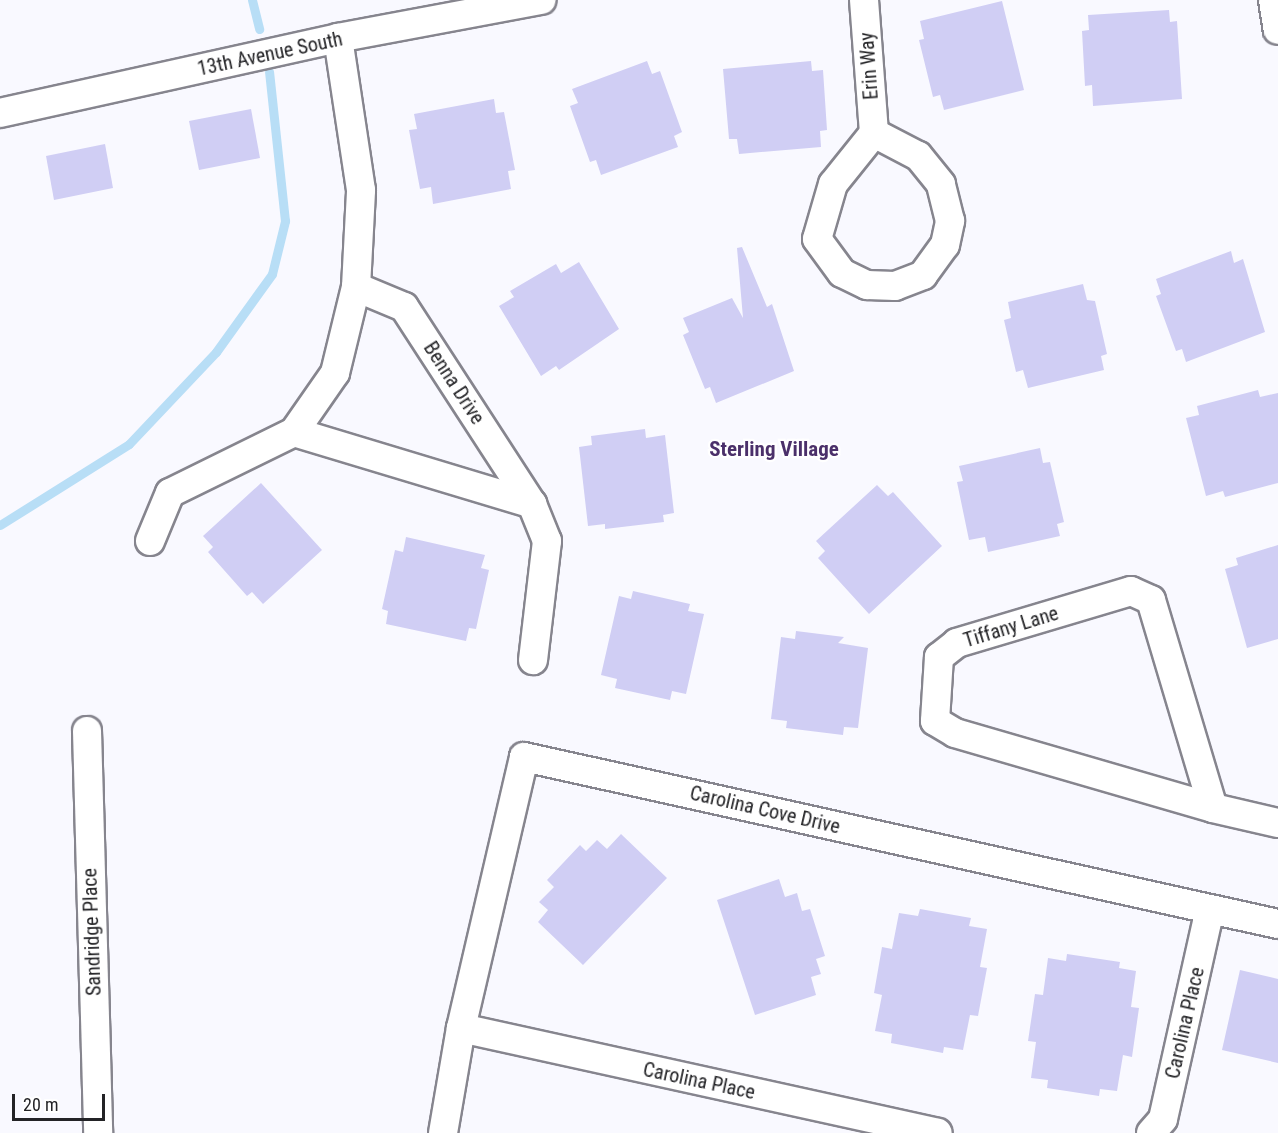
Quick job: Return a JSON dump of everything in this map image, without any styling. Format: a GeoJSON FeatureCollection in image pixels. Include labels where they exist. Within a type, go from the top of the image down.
{"type":"FeatureCollection","features":[{"type":"Feature","properties":{"kind":"street","name":"13th Avenue South"},"geometry":{"type":"LineString","coordinates":[[0,113],[338,38],[541,0]]}},
{"type":"Feature","properties":{"kind":"street","name":"Erin Way"},"geometry":{"type":"LineString","coordinates":[[864,0],[874,133]]}},
{"type":"Feature","properties":{"kind":"street"},"geometry":{"type":"LineString","coordinates":[[1273,0],[1278,28]]}},
{"type":"Feature","properties":{"kind":"street"},"geometry":{"type":"LineString","coordinates":[[150,541],[170,493],[294,432],[335,373],[356,286],[361,190],[338,38]]}},
{"type":"Feature","properties":{"kind":"street"},"geometry":{"type":"LineString","coordinates":[[874,133],[918,156],[941,184],[950,221],[945,245],[923,275],[895,286],[867,285],[842,273],[818,239],[833,184],[874,133]]}},
{"type":"Feature","properties":{"kind":"street","name":"Benna Drive"},"geometry":{"type":"LineString","coordinates":[[356,286],[404,307],[532,504],[547,541],[534,660]]}},
{"type":"Feature","properties":{"kind":"street"},"geometry":{"type":"LineString","coordinates":[[294,432],[532,504]]}},
{"type":"Feature","properties":{"kind":"street","name":"Tiffany Lane"},"geometry":{"type":"LineString","coordinates":[[1213,808],[1151,600],[1131,591],[957,643],[939,657],[935,721],[955,733],[1213,808],[1278,823]]}},
{"type":"Feature","properties":{"kind":"street","name":"Sandridge Place"},"geometry":{"type":"LineString","coordinates":[[87,731],[98,1133]]}},
{"type":"Feature","properties":{"kind":"street","name":"Carolina Cove Drive"},"geometry":{"type":"LineString","coordinates":[[461,1028],[524,757],[1278,924]]}},
{"type":"Feature","properties":{"kind":"street","name":"Carolina Place"},"geometry":{"type":"LineString","coordinates":[[1150,1133],[1163,1119],[1210,909]]}},
{"type":"Feature","properties":{"kind":"street"},"geometry":{"type":"LineString","coordinates":[[443,1133],[461,1028]]}},
{"type":"Feature","properties":{"kind":"street","name":"Carolina Place"},"geometry":{"type":"LineString","coordinates":[[461,1028],[938,1133]]}},
{"type":"Feature","properties":{"kind":"building"},"geometry":{"type":"Polygon","coordinates":[[[1002,1],[1024,90],[944,110],[940,95],[933,97],[919,40],[924,39],[920,21],[1002,1]]]}},
{"type":"Feature","properties":{"kind":"building"},"geometry":{"type":"Polygon","coordinates":[[[1169,10],[1170,22],[1177,21],[1182,99],[1093,106],[1092,85],[1085,86],[1082,31],[1089,30],[1088,15],[1169,10]]]}},
{"type":"Feature","properties":{"kind":"building"},"geometry":{"type":"Polygon","coordinates":[[[647,61],[652,74],[660,71],[682,132],[674,136],[678,147],[601,175],[596,160],[590,162],[570,106],[578,103],[572,89],[647,61]]]}},
{"type":"Feature","properties":{"kind":"building"},"geometry":{"type":"Polygon","coordinates":[[[811,61],[812,71],[823,70],[827,130],[820,131],[821,147],[739,154],[737,139],[729,139],[723,69],[811,61]]]}},
{"type":"Feature","properties":{"kind":"building"},"geometry":{"type":"Polygon","coordinates":[[[494,99],[496,113],[504,112],[515,170],[508,171],[511,189],[433,204],[431,187],[420,189],[409,130],[417,129],[414,114],[494,99]]]}},
{"type":"Feature","properties":{"kind":"building"},"geometry":{"type":"Polygon","coordinates":[[[251,109],[260,158],[199,170],[189,121],[251,109]]]}},
{"type":"Feature","properties":{"kind":"building"},"geometry":{"type":"Polygon","coordinates":[[[105,144],[113,188],[54,200],[46,156],[105,144]]]}},
{"type":"Feature","properties":{"kind":"building"},"geometry":{"type":"Polygon","coordinates":[[[742,247],[767,307],[772,304],[794,371],[716,403],[710,387],[705,389],[683,335],[689,332],[683,318],[732,298],[743,318],[737,248],[742,247]]]}},
{"type":"Feature","properties":{"kind":"building"},"geometry":{"type":"Polygon","coordinates":[[[1231,251],[1234,263],[1243,259],[1265,332],[1186,362],[1182,349],[1176,351],[1156,296],[1161,294],[1156,279],[1231,251]]]}},
{"type":"Feature","properties":{"kind":"building"},"geometry":{"type":"Polygon","coordinates":[[[579,262],[619,329],[559,370],[556,366],[541,376],[499,306],[514,297],[510,291],[556,264],[561,273],[579,262]]]}},
{"type":"Feature","properties":{"kind":"building"},"geometry":{"type":"Polygon","coordinates":[[[1083,284],[1087,300],[1095,301],[1107,354],[1101,356],[1104,370],[1028,388],[1023,370],[1016,372],[1004,320],[1011,318],[1008,302],[1083,284]]]}},
{"type":"Feature","properties":{"kind":"building"},"geometry":{"type":"Polygon","coordinates":[[[1258,390],[1260,397],[1278,393],[1278,483],[1225,497],[1223,491],[1206,496],[1186,418],[1199,415],[1197,406],[1258,390]]]}},
{"type":"Feature","properties":{"kind":"building"},"geometry":{"type":"Polygon","coordinates":[[[645,429],[646,438],[665,435],[674,513],[663,515],[664,522],[605,529],[605,524],[588,526],[579,447],[592,445],[591,436],[645,429]]]}},
{"type":"Feature","properties":{"kind":"building"},"geometry":{"type":"Polygon","coordinates":[[[1040,448],[1043,463],[1050,462],[1064,522],[1057,524],[1060,536],[988,552],[985,537],[969,540],[957,482],[963,481],[959,466],[1040,448]]]}},
{"type":"Feature","properties":{"kind":"building"},"geometry":{"type":"Polygon","coordinates":[[[261,483],[322,550],[263,604],[252,592],[247,596],[208,552],[213,547],[203,536],[261,483]]]}},
{"type":"Feature","properties":{"kind":"building"},"geometry":{"type":"Polygon","coordinates":[[[877,485],[888,496],[893,492],[942,546],[869,614],[818,558],[825,551],[816,541],[877,485]]]}},
{"type":"Feature","properties":{"kind":"building"},"geometry":{"type":"Polygon","coordinates":[[[406,537],[485,555],[481,568],[489,570],[476,629],[469,628],[466,641],[386,624],[388,611],[382,609],[395,550],[403,552],[406,537]]]}},
{"type":"Feature","properties":{"kind":"building"},"geometry":{"type":"Polygon","coordinates":[[[1278,545],[1278,639],[1247,648],[1225,569],[1238,565],[1236,558],[1278,545]]]}},
{"type":"Feature","properties":{"kind":"building"},"geometry":{"type":"Polygon","coordinates":[[[633,591],[690,604],[688,611],[704,614],[686,694],[672,691],[670,700],[615,688],[617,679],[601,675],[619,596],[631,599],[633,591]]]}},
{"type":"Feature","properties":{"kind":"building"},"geometry":{"type":"Polygon","coordinates":[[[796,631],[844,637],[838,643],[868,648],[858,728],[844,727],[843,735],[786,728],[787,721],[771,719],[781,637],[795,639],[796,631]]]}},
{"type":"Feature","properties":{"kind":"building"},"geometry":{"type":"Polygon","coordinates":[[[621,834],[667,878],[583,965],[538,922],[548,910],[539,902],[554,887],[547,880],[580,845],[586,851],[597,840],[607,849],[621,834]]]}},
{"type":"Feature","properties":{"kind":"building"},"geometry":{"type":"Polygon","coordinates":[[[779,879],[785,897],[797,893],[802,911],[810,909],[825,956],[816,959],[821,974],[811,977],[816,995],[755,1015],[717,900],[779,879]]]}},
{"type":"Feature","properties":{"kind":"building"},"geometry":{"type":"Polygon","coordinates":[[[920,909],[971,918],[969,926],[987,929],[980,967],[987,968],[978,1016],[970,1015],[963,1050],[944,1047],[943,1053],[891,1043],[892,1034],[875,1031],[882,995],[874,993],[882,947],[892,949],[899,913],[918,916],[920,909]]]}},
{"type":"Feature","properties":{"kind":"building"},"geometry":{"type":"Polygon","coordinates":[[[1067,954],[1120,962],[1119,968],[1136,971],[1131,1007],[1139,1008],[1132,1057],[1123,1055],[1117,1091],[1100,1089],[1099,1096],[1047,1088],[1048,1080],[1031,1078],[1036,1042],[1028,1041],[1035,994],[1043,995],[1048,958],[1066,961],[1067,954]]]}},
{"type":"Feature","properties":{"kind":"building"},"geometry":{"type":"Polygon","coordinates":[[[1240,970],[1278,979],[1278,1063],[1222,1050],[1240,970]]]}},
{"type":"Feature","properties":{"kind":"waterway"},"geometry":{"type":"LineString","coordinates":[[252,0],[259,29]]}},
{"type":"Feature","properties":{"kind":"waterway"},"geometry":{"type":"LineString","coordinates":[[0,525],[129,444],[216,352],[272,274],[285,221],[269,72]]}},
{"type":"Feature","properties":{"kind":"district","name":"Sterling Village"},"geometry":{"type":"Point","coordinates":[774,449]}}]}
